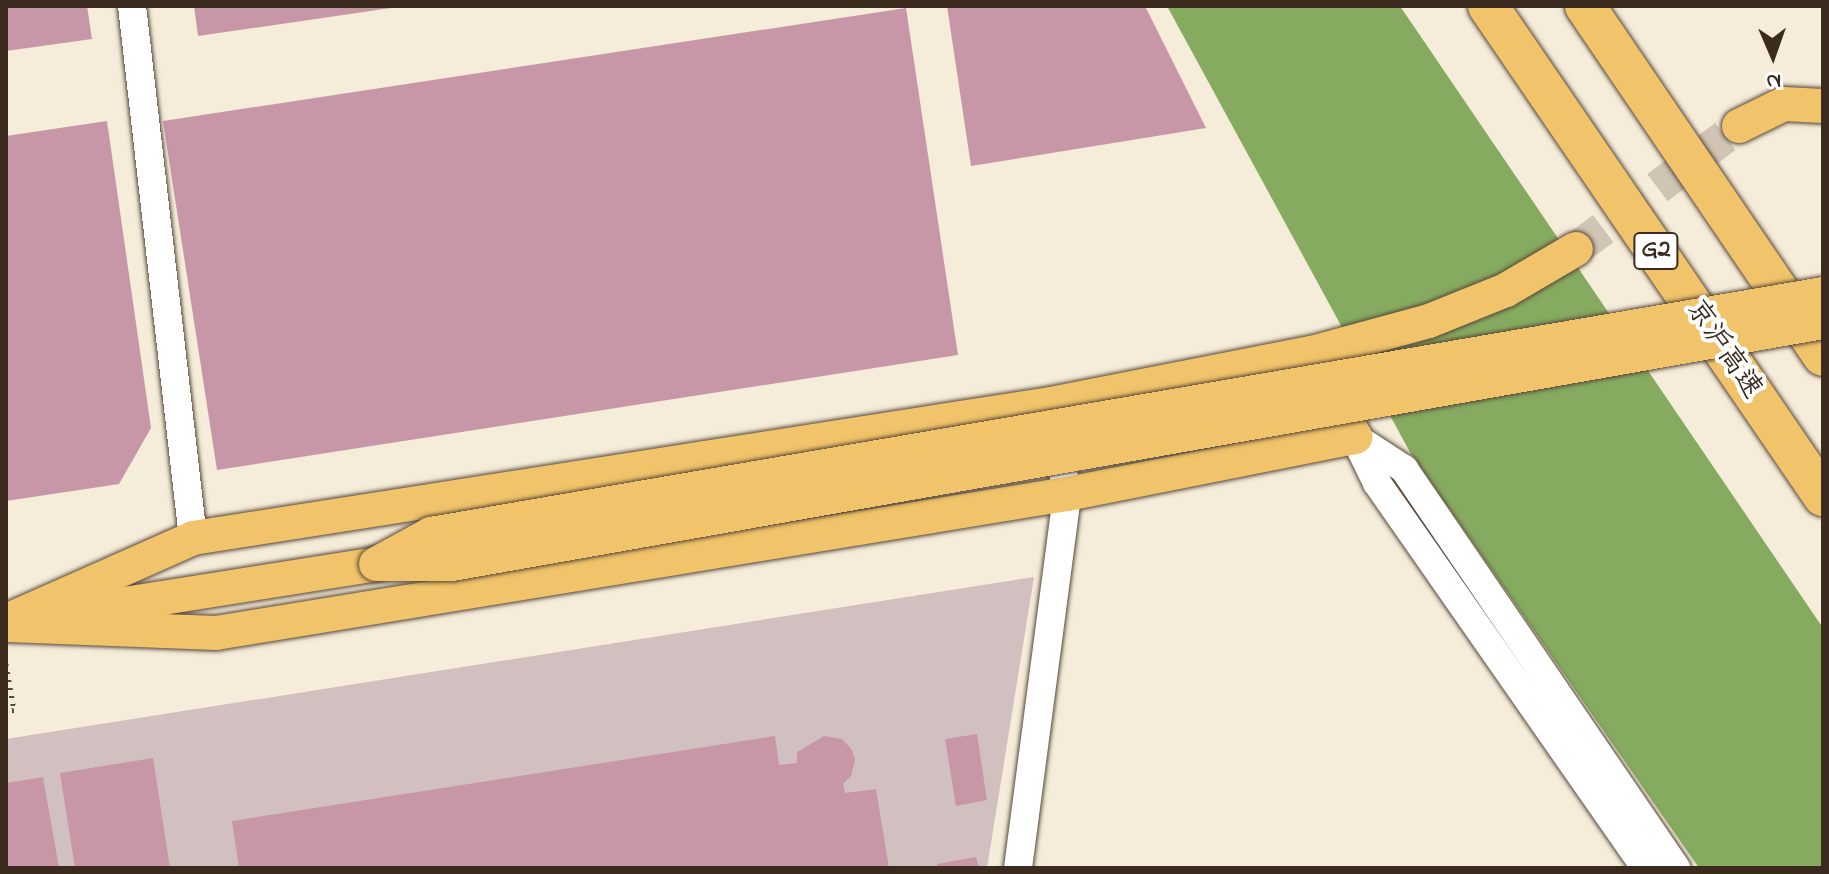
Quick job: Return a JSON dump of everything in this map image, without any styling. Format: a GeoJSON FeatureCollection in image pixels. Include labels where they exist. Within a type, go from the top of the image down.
{"type":"FeatureCollection","features":[{"type":"Feature","properties":{"kind":"highway","name":"京沪高速"},"geometry":{"type":"LineString","coordinates":[[1488,6],[1823,496]]}},
{"type":"Feature","properties":{"kind":"highway"},"geometry":{"type":"LineString","coordinates":[[1585,6],[1823,356]]}},
{"type":"Feature","properties":{"kind":"main road"},"geometry":{"type":"LineString","coordinates":[[1739,126],[1784,104],[1823,106]]}},
{"type":"Feature","properties":{"kind":"main road"},"geometry":{"type":"LineString","coordinates":[[6,623],[193,538],[1051,404],[1312,353],[1429,321],[1493,295],[1576,249]]}},
{"type":"Feature","properties":{"kind":"main road"},"geometry":{"type":"LineString","coordinates":[[376,564],[431,534],[1823,294]]}},
{"type":"Feature","properties":{"kind":"main road"},"geometry":{"type":"LineString","coordinates":[[6,623],[376,564],[452,564],[1823,322]]}},
{"type":"Feature","properties":{"kind":"main road"},"geometry":{"type":"LineString","coordinates":[[6,623],[216,633],[1067,494],[1355,437],[1312,353]]}},
{"type":"Feature","properties":{"kind":"street"},"geometry":{"type":"LineString","coordinates":[[132,6],[193,538]]}},
{"type":"Feature","properties":{"kind":"street"},"geometry":{"type":"LineString","coordinates":[[1018,868],[1067,494],[1051,404]]}},
{"type":"Feature","properties":{"kind":"street"},"geometry":{"type":"LineString","coordinates":[[1355,437],[1377,483],[1646,868]]}},
{"type":"Feature","properties":{"kind":"street"},"geometry":{"type":"LineString","coordinates":[[1355,437],[1404,469],[1676,868]]}},
{"type":"Feature","properties":{"kind":"path"},"geometry":{"type":"LineString","coordinates":[[6,664],[14,710],[6,712]]}},
{"type":"Feature","properties":{"kind":"shaded area"},"geometry":{"type":"Polygon","coordinates":[[[1034,577],[987,868],[6,868],[6,739],[1034,577]]]}},
{"type":"Feature","properties":{"kind":"green space"},"geometry":{"type":"Polygon","coordinates":[[[1167,6],[1400,6],[1823,628],[1823,868],[1699,868],[1411,454],[1167,6]]]}},
{"type":"Feature","properties":{"kind":"building"},"geometry":{"type":"Polygon","coordinates":[[[6,6],[87,6],[92,39],[6,51],[6,6]]]}},
{"type":"Feature","properties":{"kind":"building"},"geometry":{"type":"Polygon","coordinates":[[[194,6],[391,6],[391,8],[198,36],[194,6]]]}},
{"type":"Feature","properties":{"kind":"building"},"geometry":{"type":"Polygon","coordinates":[[[947,6],[1145,6],[1206,128],[971,166],[947,6]]]}},
{"type":"Feature","properties":{"kind":"building"},"geometry":{"type":"Polygon","coordinates":[[[906,8],[958,355],[217,470],[163,121],[906,8]]]}},
{"type":"Feature","properties":{"kind":"building"},"geometry":{"type":"Polygon","coordinates":[[[107,121],[151,428],[119,484],[6,501],[6,136],[107,121]]]}},
{"type":"Feature","properties":{"kind":"building"},"geometry":{"type":"Polygon","coordinates":[[[977,734],[987,800],[956,806],[945,739],[977,734]]]}},
{"type":"Feature","properties":{"kind":"building"},"geometry":{"type":"Polygon","coordinates":[[[775,736],[779,765],[797,763],[797,752],[824,736],[842,739],[852,750],[855,760],[851,776],[843,784],[845,793],[876,789],[889,868],[239,868],[232,821],[775,736]]]}},
{"type":"Feature","properties":{"kind":"building"},"geometry":{"type":"Polygon","coordinates":[[[153,758],[170,868],[75,868],[60,773],[153,758]]]}},
{"type":"Feature","properties":{"kind":"building"},"geometry":{"type":"Polygon","coordinates":[[[43,777],[59,868],[6,868],[6,783],[43,777]]]}},
{"type":"Feature","properties":{"kind":"building"},"geometry":{"type":"Polygon","coordinates":[[[976,857],[979,868],[938,868],[937,864],[976,857]]]}},
{"type":"Feature","properties":{"kind":"tunnel"},"geometry":{"type":"LineString","coordinates":[[1576,249],[1739,126]]}}]}
